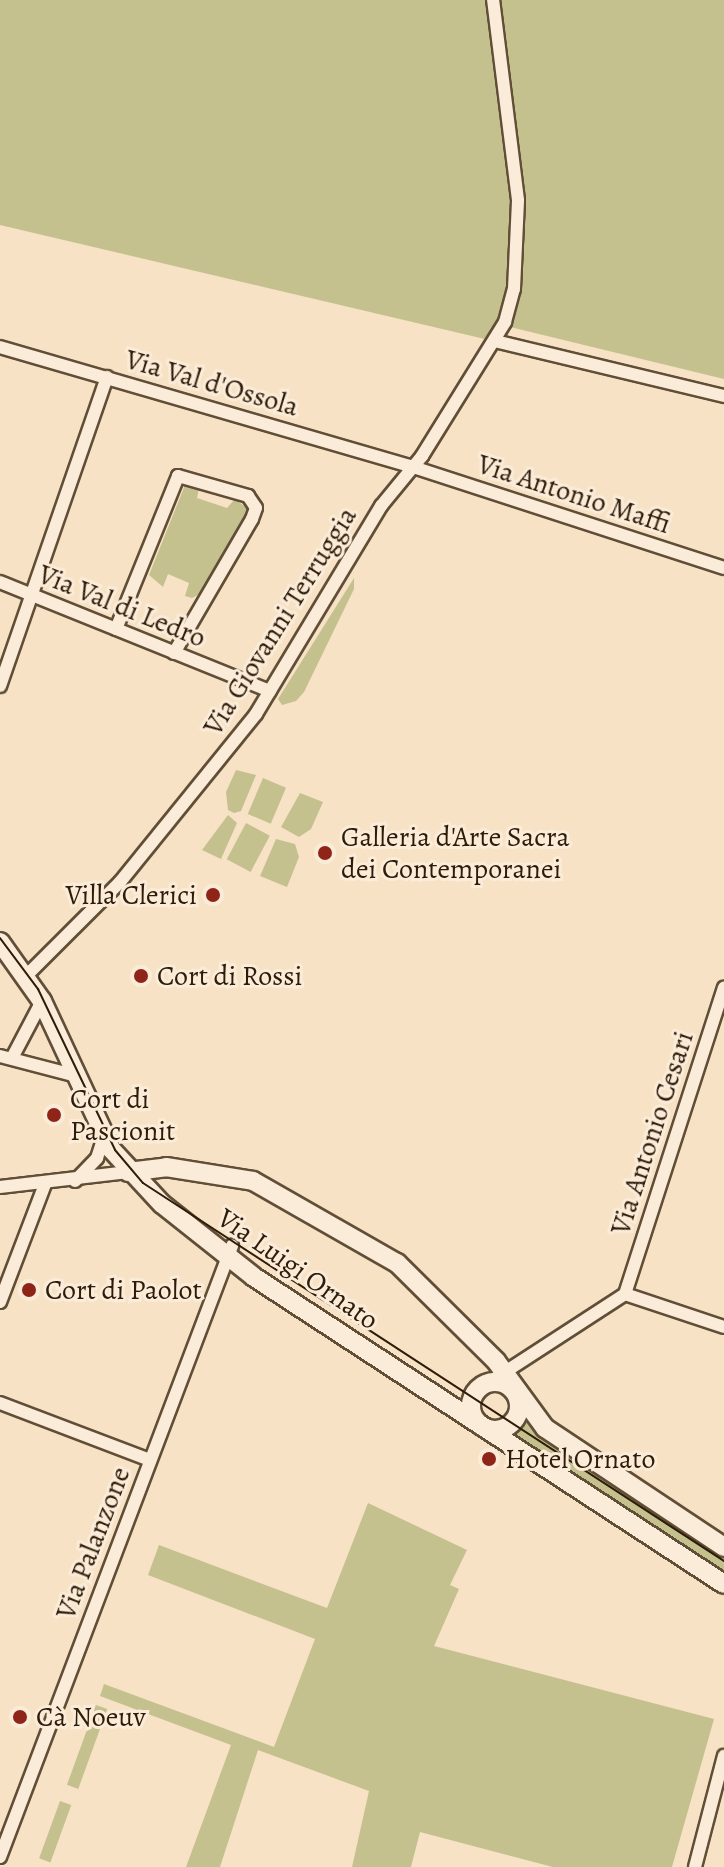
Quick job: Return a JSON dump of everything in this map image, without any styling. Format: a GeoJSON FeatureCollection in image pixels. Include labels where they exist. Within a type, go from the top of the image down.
{"type":"FeatureCollection","features":[{"type":"Feature","properties":{"kind":"main road","name":"Via Luigi Ornato"},"geometry":{"type":"LineString","coordinates":[[0,942],[27,975],[42,1001],[103,1134],[128,1172],[148,1191],[229,1252],[483,1426],[724,1584]]}},
{"type":"Feature","properties":{"kind":"main road"},"geometry":{"type":"LineString","coordinates":[[128,1172],[153,1167],[198,1170],[272,1189],[413,1276],[503,1372],[515,1392],[559,1439],[724,1547]]}},
{"type":"Feature","properties":{"kind":"main road"},"geometry":{"type":"LineString","coordinates":[[500,1383],[515,1392],[519,1409],[511,1424],[497,1430],[483,1426],[472,1405],[485,1385],[500,1383]]}},
{"type":"Feature","properties":{"kind":"street","name":"Via Giovanni Terruggia"},"geometry":{"type":"LineString","coordinates":[[27,975],[120,882],[263,703],[410,466],[422,456],[495,341],[514,289],[518,200],[493,0]]}},
{"type":"Feature","properties":{"kind":"street"},"geometry":{"type":"LineString","coordinates":[[495,341],[724,396]]}},
{"type":"Feature","properties":{"kind":"street","name":"Via Val d'Ossola"},"geometry":{"type":"LineString","coordinates":[[0,347],[410,466]]}},
{"type":"Feature","properties":{"kind":"street"},"geometry":{"type":"LineString","coordinates":[[0,686],[107,377]]}},
{"type":"Feature","properties":{"kind":"street","name":"Via Antonio Maffi"},"geometry":{"type":"LineString","coordinates":[[410,466],[724,568]]}},
{"type":"Feature","properties":{"kind":"street"},"geometry":{"type":"LineString","coordinates":[[116,629],[178,476],[248,496],[256,508],[252,519],[174,653]]}},
{"type":"Feature","properties":{"kind":"street","name":"Via Val di Ledro"},"geometry":{"type":"LineString","coordinates":[[0,582],[270,691]]}},
{"type":"Feature","properties":{"kind":"street","name":"Via Antonio Cesari"},"geometry":{"type":"LineString","coordinates":[[625,1294],[724,988]]}},
{"type":"Feature","properties":{"kind":"street"},"geometry":{"type":"LineString","coordinates":[[42,1001],[6,1057],[77,1076]]}},
{"type":"Feature","properties":{"kind":"street"},"geometry":{"type":"LineString","coordinates":[[75,1181],[100,1154],[103,1134]]}},
{"type":"Feature","properties":{"kind":"street"},"geometry":{"type":"LineString","coordinates":[[0,1187],[75,1181],[128,1172]]}},
{"type":"Feature","properties":{"kind":"street"},"geometry":{"type":"LineString","coordinates":[[0,1302],[45,1184]]}},
{"type":"Feature","properties":{"kind":"street","name":"Via Palanzone"},"geometry":{"type":"LineString","coordinates":[[0,1857],[229,1252]]}},
{"type":"Feature","properties":{"kind":"street"},"geometry":{"type":"LineString","coordinates":[[485,1385],[625,1294],[724,1327]]}},
{"type":"Feature","properties":{"kind":"street"},"geometry":{"type":"LineString","coordinates":[[0,1403],[150,1460]]}},
{"type":"Feature","properties":{"kind":"street"},"geometry":{"type":"LineString","coordinates":[[695,1867],[724,1756]]}},
{"type":"Feature","properties":{"kind":"shaded area"},"geometry":{"type":"Polygon","coordinates":[[[0,0],[724,0],[724,379],[498,324],[489,340],[0,225],[0,0]]]}},
{"type":"Feature","properties":{"kind":"shaded area"},"geometry":{"type":"Polygon","coordinates":[[[185,485],[199,488],[197,498],[227,508],[235,499],[248,509],[200,594],[192,598],[185,596],[189,583],[168,574],[163,587],[149,575],[185,485]]]}},
{"type":"Feature","properties":{"kind":"shaded area"},"geometry":{"type":"Polygon","coordinates":[[[354,578],[354,589],[304,692],[296,701],[282,705],[278,699],[354,578]]]}},
{"type":"Feature","properties":{"kind":"shaded area"},"geometry":{"type":"Polygon","coordinates":[[[236,770],[256,775],[241,811],[234,813],[228,810],[226,792],[236,770]]]}},
{"type":"Feature","properties":{"kind":"shaded area"},"geometry":{"type":"Polygon","coordinates":[[[263,778],[286,788],[271,824],[248,814],[263,778]]]}},
{"type":"Feature","properties":{"kind":"shaded area"},"geometry":{"type":"Polygon","coordinates":[[[300,793],[323,802],[311,829],[299,837],[281,827],[300,793]]]}},
{"type":"Feature","properties":{"kind":"shaded area"},"geometry":{"type":"Polygon","coordinates":[[[228,815],[237,823],[221,859],[202,850],[228,815]]]}},
{"type":"Feature","properties":{"kind":"shaded area"},"geometry":{"type":"Polygon","coordinates":[[[246,823],[270,836],[251,872],[227,859],[246,823]]]}},
{"type":"Feature","properties":{"kind":"shaded area"},"geometry":{"type":"Polygon","coordinates":[[[276,839],[295,844],[299,857],[287,887],[260,876],[276,839]]]}},
{"type":"Feature","properties":{"kind":"shaded area"},"geometry":{"type":"Polygon","coordinates":[[[525,1415],[724,1553],[724,1577],[508,1433],[525,1415]]]}},
{"type":"Feature","properties":{"kind":"shaded area"},"geometry":{"type":"Polygon","coordinates":[[[368,1503],[467,1550],[450,1585],[459,1589],[434,1646],[714,1719],[672,1867],[553,1867],[420,1832],[411,1867],[352,1867],[369,1791],[258,1750],[220,1867],[186,1867],[231,1745],[100,1696],[104,1684],[274,1747],[315,1639],[148,1575],[159,1545],[327,1608],[368,1503]]]}},
{"type":"Feature","properties":{"kind":"shaded area"},"geometry":{"type":"Polygon","coordinates":[[[96,1705],[107,1709],[78,1789],[67,1785],[96,1705]]]}},
{"type":"Feature","properties":{"kind":"shaded area"},"geometry":{"type":"Polygon","coordinates":[[[60,1801],[71,1805],[50,1862],[39,1858],[60,1801]]]}},
{"type":"Feature","properties":{"kind":"tram line"},"geometry":{"type":"LineString","coordinates":[[0,938],[38,989],[115,1150],[143,1183],[724,1561]]}},
{"type":"Feature","properties":{"kind":"place","name":"Galleria d'Arte Sacra dei Contemporanei"},"geometry":{"type":"Point","coordinates":[325,853]}},
{"type":"Feature","properties":{"kind":"place","name":"Villa Clerici"},"geometry":{"type":"Point","coordinates":[213,895]}},
{"type":"Feature","properties":{"kind":"place","name":"Cort di Rossi"},"geometry":{"type":"Point","coordinates":[141,976]}},
{"type":"Feature","properties":{"kind":"place","name":"Cort di Pascionit"},"geometry":{"type":"Point","coordinates":[54,1115]}},
{"type":"Feature","properties":{"kind":"place","name":"Cort di Paolot"},"geometry":{"type":"Point","coordinates":[29,1290]}},
{"type":"Feature","properties":{"kind":"place","name":"Hotel Ornato"},"geometry":{"type":"Point","coordinates":[489,1459]}},
{"type":"Feature","properties":{"kind":"place","name":"Cà Noeuv"},"geometry":{"type":"Point","coordinates":[20,1717]}}]}
